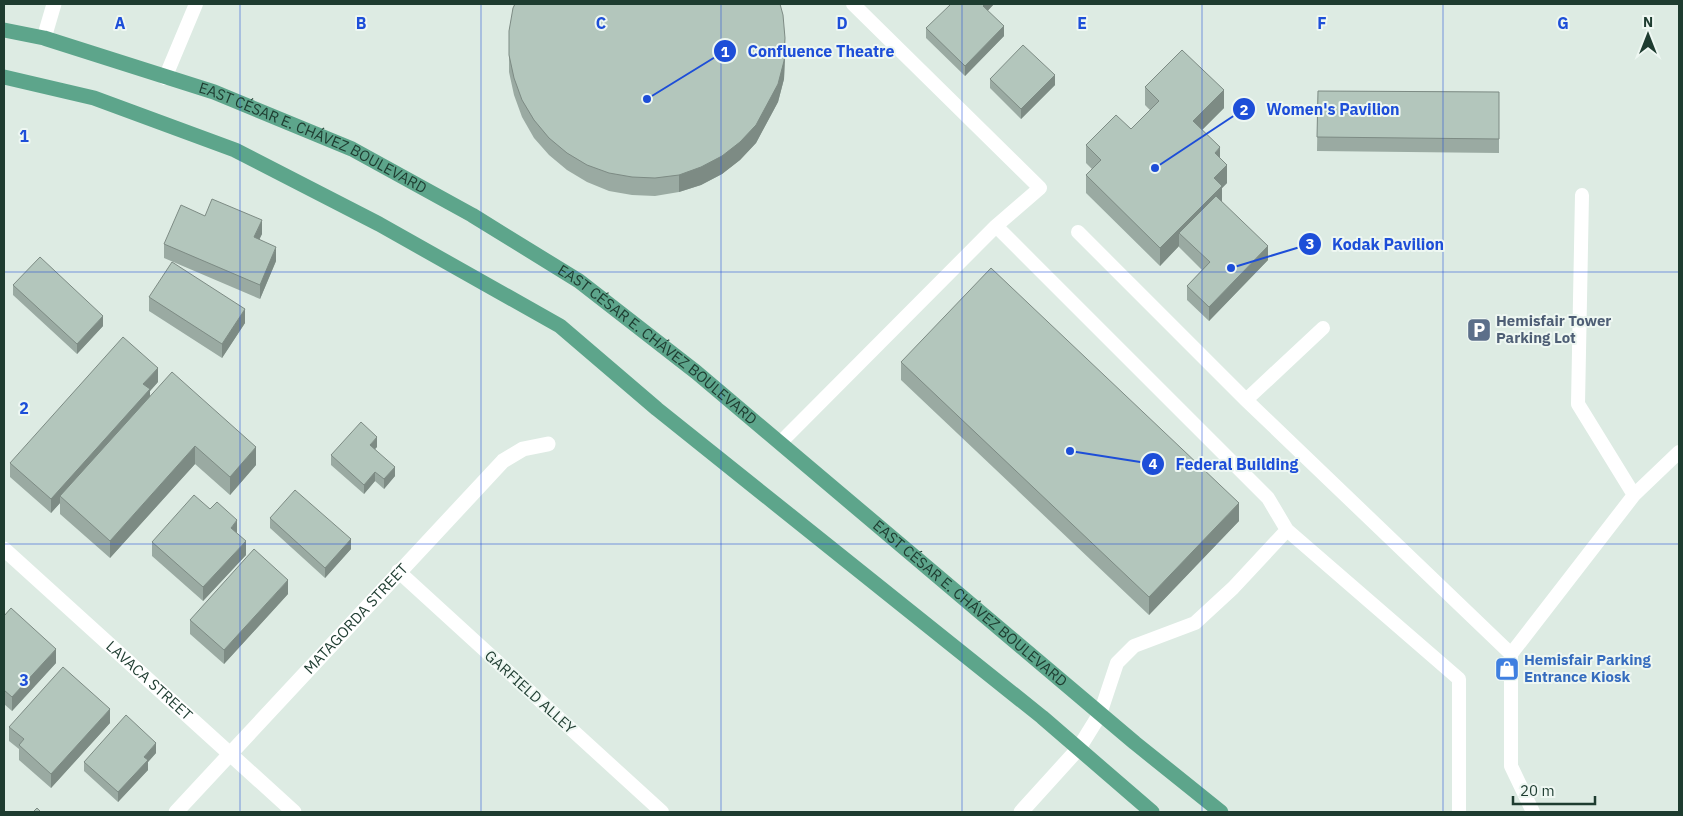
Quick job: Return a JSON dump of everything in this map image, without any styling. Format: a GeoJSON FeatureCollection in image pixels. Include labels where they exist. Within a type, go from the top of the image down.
{"type":"FeatureCollection","features":[{"type":"Feature","properties":{"kind":"main road","name":"EAST CÉSAR E. CHÁVEZ BOULEVARD"},"geometry":{"type":"LineString","coordinates":[[4,30],[44,38],[214,92],[352,148],[472,215],[579,281],[696,372],[1100,714],[1221,812]]}},
{"type":"Feature","properties":{"kind":"main road"},"geometry":{"type":"LineString","coordinates":[[4,77],[94,98],[235,150],[380,224],[560,326],[665,415],[1079,748],[1152,812]]}},
{"type":"Feature","properties":{"kind":"street"},"geometry":{"type":"LineString","coordinates":[[44,38],[54,4]]}},
{"type":"Feature","properties":{"kind":"street","name":"MATAGORDA STREET"},"geometry":{"type":"LineString","coordinates":[[176,812],[502,461],[523,448],[548,444]]}},
{"type":"Feature","properties":{"kind":"street","name":"LAVACA STREET"},"geometry":{"type":"LineString","coordinates":[[4,549],[294,812]]}},
{"type":"Feature","properties":{"kind":"street"},"geometry":{"type":"LineString","coordinates":[[1021,812],[1079,748],[1100,714]]}},
{"type":"Feature","properties":{"kind":"lane"},"geometry":{"type":"LineString","coordinates":[[165,78],[196,4]]}},
{"type":"Feature","properties":{"kind":"lane"},"geometry":{"type":"LineString","coordinates":[[780,444],[996,226],[1040,188],[853,4]]}},
{"type":"Feature","properties":{"kind":"lane"},"geometry":{"type":"LineString","coordinates":[[1582,195],[1578,404],[1634,495]]}},
{"type":"Feature","properties":{"kind":"lane"},"geometry":{"type":"LineString","coordinates":[[996,226],[1268,498],[1286,530],[1459,679],[1459,812]]}},
{"type":"Feature","properties":{"kind":"lane"},"geometry":{"type":"LineString","coordinates":[[1078,232],[1246,400],[1511,654]]}},
{"type":"Feature","properties":{"kind":"lane"},"geometry":{"type":"LineString","coordinates":[[1246,400],[1323,328]]}},
{"type":"Feature","properties":{"kind":"lane"},"geometry":{"type":"LineString","coordinates":[[1533,812],[1511,766],[1511,654],[1634,495],[1679,452]]}},
{"type":"Feature","properties":{"kind":"lane"},"geometry":{"type":"LineString","coordinates":[[1100,714],[1117,663],[1134,646],[1196,624],[1233,588],[1286,530]]}},
{"type":"Feature","properties":{"kind":"lane","name":"GARFIELD ALLEY"},"geometry":{"type":"LineString","coordinates":[[398,571],[662,812]]}},
{"type":"Feature","properties":{"kind":"building"},"geometry":{"type":"Polygon","coordinates":[[[515,4],[780,4],[785,38],[784,61],[778,84],[756,125],[740,142],[722,156],[701,167],[679,175],[655,178],[609,173],[587,165],[567,153],[549,138],[534,120],[522,100],[514,78],[509,55],[509,31],[515,4]]]}},
{"type":"Feature","properties":{"kind":"building"},"geometry":{"type":"Polygon","coordinates":[[[951,4],[985,4],[983,6],[1004,26],[965,66],[926,28],[951,4]]]}},
{"type":"Feature","properties":{"kind":"building"},"geometry":{"type":"Polygon","coordinates":[[[1023,45],[1055,75],[1021,109],[990,79],[1023,45]]]}},
{"type":"Feature","properties":{"kind":"building"},"geometry":{"type":"Polygon","coordinates":[[[1182,50],[1224,90],[1193,121],[1220,147],[1215,153],[1227,165],[1214,178],[1222,186],[1160,248],[1086,175],[1101,160],[1086,145],[1116,115],[1131,129],[1159,101],[1145,87],[1182,50]]]}},
{"type":"Feature","properties":{"kind":"building"},"geometry":{"type":"Polygon","coordinates":[[[1318,91],[1499,92],[1499,139],[1317,137],[1318,91]]]}},
{"type":"Feature","properties":{"kind":"building"},"geometry":{"type":"Polygon","coordinates":[[[1216,196],[1268,246],[1209,307],[1187,286],[1210,262],[1179,233],[1216,196]]]}},
{"type":"Feature","properties":{"kind":"building"},"geometry":{"type":"Polygon","coordinates":[[[212,199],[262,220],[254,237],[276,247],[260,285],[164,244],[181,205],[205,216],[212,199]]]}},
{"type":"Feature","properties":{"kind":"building"},"geometry":{"type":"Polygon","coordinates":[[[40,257],[103,316],[77,344],[13,285],[40,257]]]}},
{"type":"Feature","properties":{"kind":"building"},"geometry":{"type":"Polygon","coordinates":[[[172,262],[245,309],[222,344],[149,297],[172,262]]]}},
{"type":"Feature","properties":{"kind":"building"},"geometry":{"type":"Polygon","coordinates":[[[991,268],[1239,503],[1149,597],[901,362],[991,268]]]}},
{"type":"Feature","properties":{"kind":"building"},"geometry":{"type":"Polygon","coordinates":[[[123,337],[158,368],[143,384],[150,389],[51,499],[10,463],[123,337]]]}},
{"type":"Feature","properties":{"kind":"building"},"geometry":{"type":"Polygon","coordinates":[[[172,372],[256,447],[230,477],[195,446],[110,541],[60,496],[172,372]]]}},
{"type":"Feature","properties":{"kind":"building"},"geometry":{"type":"Polygon","coordinates":[[[361,422],[377,437],[370,445],[395,467],[384,479],[375,472],[364,485],[331,455],[361,422]]]}},
{"type":"Feature","properties":{"kind":"building"},"geometry":{"type":"Polygon","coordinates":[[[295,490],[351,539],[325,568],[270,518],[295,490]]]}},
{"type":"Feature","properties":{"kind":"building"},"geometry":{"type":"Polygon","coordinates":[[[194,495],[210,509],[217,502],[237,520],[231,528],[246,541],[203,587],[152,542],[194,495]]]}},
{"type":"Feature","properties":{"kind":"building"},"geometry":{"type":"Polygon","coordinates":[[[254,549],[288,580],[224,650],[190,620],[254,549]]]}},
{"type":"Feature","properties":{"kind":"building"},"geometry":{"type":"Polygon","coordinates":[[[11,608],[56,649],[12,697],[4,690],[4,616],[11,608]]]}},
{"type":"Feature","properties":{"kind":"building"},"geometry":{"type":"Polygon","coordinates":[[[63,667],[110,709],[51,774],[19,745],[24,739],[9,727],[63,667]]]}},
{"type":"Feature","properties":{"kind":"building"},"geometry":{"type":"Polygon","coordinates":[[[126,715],[156,743],[144,757],[148,760],[118,792],[84,762],[126,715]]]}},
{"type":"Feature","properties":{"kind":"building"},"geometry":{"type":"Polygon","coordinates":[[[37,808],[41,812],[33,812],[37,808]]]}},
{"type":"Feature","properties":{"kind":"place","name":"Confluence Theatre"},"geometry":{"type":"Point","coordinates":[647,99]}},
{"type":"Feature","properties":{"kind":"place","name":"Women's Pavilion"},"geometry":{"type":"Point","coordinates":[1155,168]}},
{"type":"Feature","properties":{"kind":"place","name":"Kodak Pavilion"},"geometry":{"type":"Point","coordinates":[1231,268]}},
{"type":"Feature","properties":{"kind":"place","name":"Hemisfair Tower Parking Lot"},"geometry":{"type":"Point","coordinates":[1479,330]}},
{"type":"Feature","properties":{"kind":"place","name":"Federal Building"},"geometry":{"type":"Point","coordinates":[1070,451]}},
{"type":"Feature","properties":{"kind":"place","name":"Hemisfair Parking Entrance Kiosk"},"geometry":{"type":"Point","coordinates":[1507,669]}}]}
